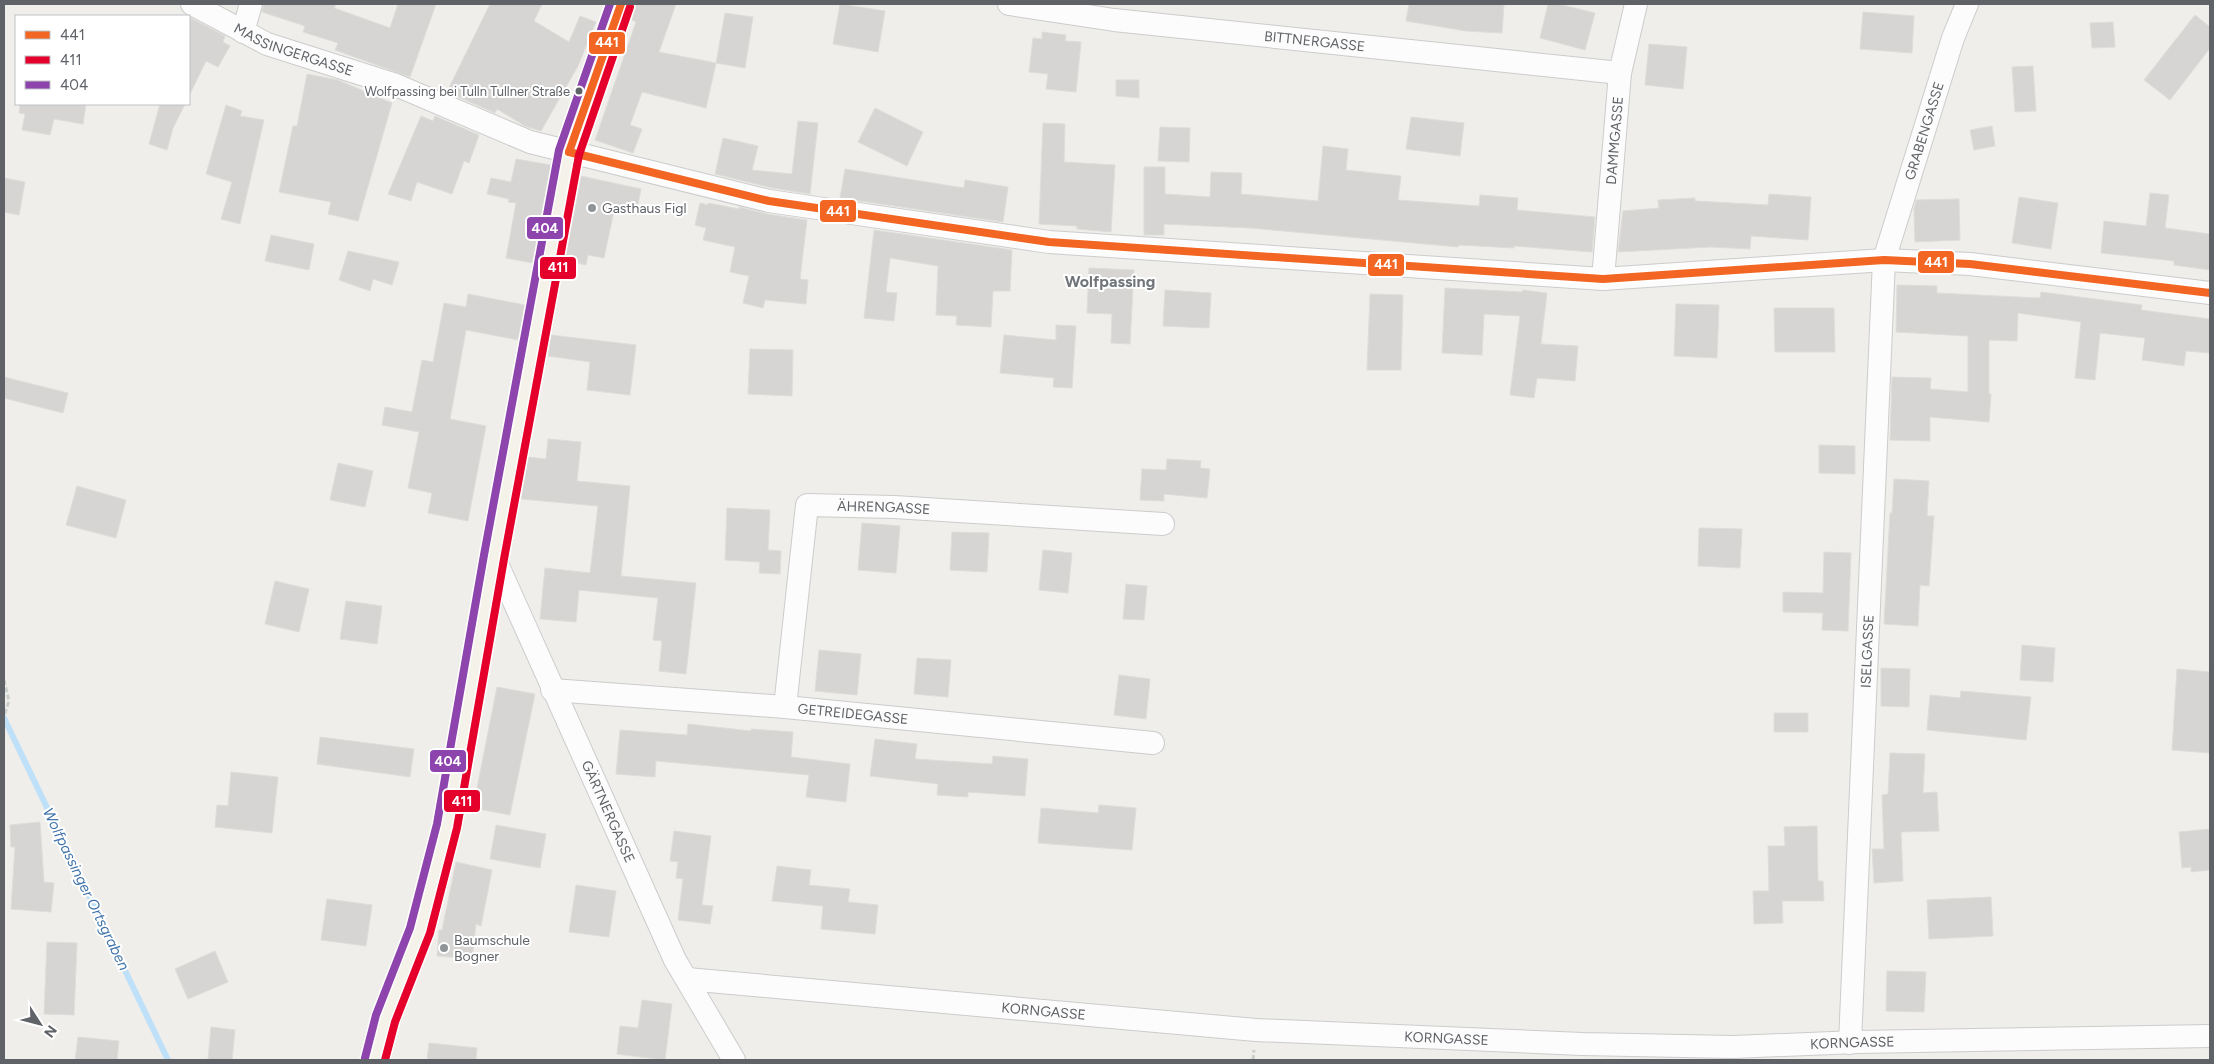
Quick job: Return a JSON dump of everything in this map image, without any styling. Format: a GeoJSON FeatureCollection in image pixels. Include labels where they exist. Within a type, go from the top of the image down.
{"type":"FeatureCollection","features":[{"type":"Feature","properties":{"kind":"main road"},"geometry":{"type":"LineString","coordinates":[[375,1060],[385,1019],[420,931],[447,826],[494,556],[569,152],[621,4]]}},
{"type":"Feature","properties":{"kind":"street","name":"MASSINGERGASSE"},"geometry":{"type":"LineString","coordinates":[[192,4],[267,44],[427,96],[530,142],[769,201],[1049,242],[1603,279],[1884,260],[1970,264],[2210,293]]}},
{"type":"Feature","properties":{"kind":"street"},"geometry":{"type":"LineString","coordinates":[[243,32],[251,4]]}},
{"type":"Feature","properties":{"kind":"street","name":"BITTNERGASSE"},"geometry":{"type":"LineString","coordinates":[[1008,4],[1114,20],[1620,73]]}},
{"type":"Feature","properties":{"kind":"street","name":"DAMMGASSE"},"geometry":{"type":"LineString","coordinates":[[1603,279],[1620,73],[1636,4]]}},
{"type":"Feature","properties":{"kind":"street","name":"GRABENGASSE"},"geometry":{"type":"LineString","coordinates":[[1884,260],[1953,38],[1966,4]]}},
{"type":"Feature","properties":{"kind":"street","name":"ISELGASSE"},"geometry":{"type":"LineString","coordinates":[[1850,1043],[1884,260]]}},
{"type":"Feature","properties":{"kind":"street","name":"ÄHRENGASSE"},"geometry":{"type":"LineString","coordinates":[[784,707],[807,505],[894,507],[1163,524]]}},
{"type":"Feature","properties":{"kind":"street","name":"GÄRTNERGASSE"},"geometry":{"type":"LineString","coordinates":[[494,556],[552,690],[675,960],[734,1060]]}},
{"type":"Feature","properties":{"kind":"street","name":"GETREIDEGASSE"},"geometry":{"type":"LineString","coordinates":[[552,690],[784,707],[1153,743]]}},
{"type":"Feature","properties":{"kind":"street","name":"KORNGASSE"},"geometry":{"type":"LineString","coordinates":[[687,979],[1256,1030],[1582,1044],[1705,1047],[2210,1036]]}},
{"type":"Feature","properties":{"kind":"path"},"geometry":{"type":"LineString","coordinates":[[4,680],[9,701],[4,716]]}},
{"type":"Feature","properties":{"kind":"building"},"geometry":{"type":"Polygon","coordinates":[[[264,4],[336,4],[334,8],[390,28],[398,4],[436,4],[410,77],[335,50],[338,43],[303,32],[305,26],[262,12],[264,4]]]}},
{"type":"Feature","properties":{"kind":"building"},"geometry":{"type":"Polygon","coordinates":[[[490,4],[542,4],[534,21],[569,42],[580,16],[596,22],[578,66],[541,131],[525,126],[497,109],[495,113],[447,92],[490,4]]]}},
{"type":"Feature","properties":{"kind":"building"},"geometry":{"type":"Polygon","coordinates":[[[636,4],[676,4],[659,52],[716,63],[706,108],[642,92],[630,125],[642,129],[633,153],[595,140],[636,22],[632,20],[636,4]]]}},
{"type":"Feature","properties":{"kind":"building"},"geometry":{"type":"Polygon","coordinates":[[[840,4],[885,11],[878,52],[833,44],[840,4]]]}},
{"type":"Feature","properties":{"kind":"building"},"geometry":{"type":"Polygon","coordinates":[[[1409,4],[1504,4],[1502,33],[1466,31],[1406,21],[1409,4]]]}},
{"type":"Feature","properties":{"kind":"building"},"geometry":{"type":"Polygon","coordinates":[[[1548,4],[1558,4],[1595,13],[1585,50],[1540,38],[1548,4]]]}},
{"type":"Feature","properties":{"kind":"building"},"geometry":{"type":"Polygon","coordinates":[[[1863,12],[1914,16],[1912,53],[1860,49],[1863,12]]]}},
{"type":"Feature","properties":{"kind":"building"},"geometry":{"type":"Polygon","coordinates":[[[725,13],[753,17],[745,68],[716,63],[725,13]]]}},
{"type":"Feature","properties":{"kind":"building"},"geometry":{"type":"Polygon","coordinates":[[[2195,15],[2210,27],[2210,48],[2170,100],[2144,80],[2195,15]]]}},
{"type":"Feature","properties":{"kind":"building"},"geometry":{"type":"Polygon","coordinates":[[[190,18],[225,36],[223,42],[230,46],[218,67],[206,61],[190,94],[190,18]]]}},
{"type":"Feature","properties":{"kind":"building"},"geometry":{"type":"Polygon","coordinates":[[[2113,22],[2115,47],[2092,48],[2090,23],[2113,22]]]}},
{"type":"Feature","properties":{"kind":"building"},"geometry":{"type":"Polygon","coordinates":[[[1042,32],[1066,35],[1065,41],[1081,42],[1076,92],[1046,89],[1048,74],[1029,72],[1033,38],[1042,39],[1042,32]]]}},
{"type":"Feature","properties":{"kind":"building"},"geometry":{"type":"Polygon","coordinates":[[[1649,44],[1687,47],[1683,89],[1645,85],[1649,44]]]}},
{"type":"Feature","properties":{"kind":"building"},"geometry":{"type":"Polygon","coordinates":[[[2033,66],[2036,111],[2015,112],[2012,67],[2033,66]]]}},
{"type":"Feature","properties":{"kind":"building"},"geometry":{"type":"Polygon","coordinates":[[[307,74],[338,80],[392,103],[358,221],[328,214],[331,202],[279,192],[293,126],[297,126],[307,74]]]}},
{"type":"Feature","properties":{"kind":"building"},"geometry":{"type":"Polygon","coordinates":[[[1116,80],[1139,80],[1139,98],[1116,96],[1116,80]]]}},
{"type":"Feature","properties":{"kind":"building"},"geometry":{"type":"Polygon","coordinates":[[[20,105],[86,105],[83,124],[54,119],[50,135],[22,130],[25,114],[19,113],[20,105]]]}},
{"type":"Feature","properties":{"kind":"building"},"geometry":{"type":"Polygon","coordinates":[[[160,105],[184,105],[173,128],[167,150],[149,144],[160,105]]]}},
{"type":"Feature","properties":{"kind":"building"},"geometry":{"type":"Polygon","coordinates":[[[226,105],[242,111],[240,116],[264,120],[240,224],[221,219],[232,182],[206,174],[226,105]]]}},
{"type":"Feature","properties":{"kind":"building"},"geometry":{"type":"Polygon","coordinates":[[[875,108],[923,132],[907,166],[858,142],[875,108]]]}},
{"type":"Feature","properties":{"kind":"building"},"geometry":{"type":"Polygon","coordinates":[[[421,116],[433,121],[435,116],[479,135],[469,163],[464,161],[452,194],[417,182],[411,201],[388,194],[421,116]]]}},
{"type":"Feature","properties":{"kind":"building"},"geometry":{"type":"Polygon","coordinates":[[[1411,117],[1464,123],[1460,156],[1406,149],[1411,117]]]}},
{"type":"Feature","properties":{"kind":"building"},"geometry":{"type":"Polygon","coordinates":[[[798,121],[818,123],[810,194],[772,188],[715,174],[723,138],[758,146],[752,170],[792,174],[798,121]]]}},
{"type":"Feature","properties":{"kind":"building"},"geometry":{"type":"Polygon","coordinates":[[[1043,123],[1065,124],[1064,162],[1115,165],[1111,232],[1077,229],[1077,226],[1039,224],[1043,123]]]}},
{"type":"Feature","properties":{"kind":"building"},"geometry":{"type":"Polygon","coordinates":[[[1992,126],[1995,146],[1974,150],[1970,130],[1992,126]]]}},
{"type":"Feature","properties":{"kind":"building"},"geometry":{"type":"Polygon","coordinates":[[[1160,127],[1190,128],[1189,162],[1158,161],[1160,127]]]}},
{"type":"Feature","properties":{"kind":"building"},"geometry":{"type":"Polygon","coordinates":[[[1323,146],[1348,149],[1346,170],[1401,176],[1398,200],[1479,206],[1480,195],[1518,198],[1517,210],[1595,217],[1592,252],[1514,246],[1514,248],[1459,245],[1458,247],[1250,228],[1164,224],[1164,235],[1144,235],[1144,167],[1165,167],[1165,194],[1210,197],[1211,172],[1242,173],[1241,194],[1318,201],[1323,146]]]}},
{"type":"Feature","properties":{"kind":"building"},"geometry":{"type":"Polygon","coordinates":[[[516,159],[551,165],[532,263],[506,258],[516,203],[508,202],[509,199],[487,194],[491,178],[511,182],[516,159]]]}},
{"type":"Feature","properties":{"kind":"building"},"geometry":{"type":"Polygon","coordinates":[[[845,169],[964,188],[965,180],[1008,187],[1003,222],[840,198],[845,169]]]}},
{"type":"Feature","properties":{"kind":"building"},"geometry":{"type":"Polygon","coordinates":[[[581,176],[641,189],[636,215],[614,211],[604,258],[588,255],[586,265],[565,260],[581,176]]]}},
{"type":"Feature","properties":{"kind":"building"},"geometry":{"type":"Polygon","coordinates":[[[4,178],[25,182],[19,215],[4,212],[4,178]]]}},
{"type":"Feature","properties":{"kind":"building"},"geometry":{"type":"Polygon","coordinates":[[[2150,193],[2169,195],[2165,228],[2210,234],[2210,270],[2174,265],[2174,261],[2101,253],[2104,221],[2146,226],[2150,193]]]}},
{"type":"Feature","properties":{"kind":"building"},"geometry":{"type":"Polygon","coordinates":[[[1769,194],[1811,197],[1808,240],[1751,236],[1750,249],[1710,247],[1618,252],[1623,211],[1659,208],[1658,200],[1695,198],[1695,201],[1768,205],[1769,194]]]}},
{"type":"Feature","properties":{"kind":"building"},"geometry":{"type":"Polygon","coordinates":[[[2019,197],[2058,203],[2051,249],[2012,243],[2019,197]]]}},
{"type":"Feature","properties":{"kind":"building"},"geometry":{"type":"Polygon","coordinates":[[[1959,199],[1960,240],[1915,242],[1914,209],[1916,200],[1959,199]]]}},
{"type":"Feature","properties":{"kind":"building"},"geometry":{"type":"Polygon","coordinates":[[[700,203],[739,209],[739,207],[767,214],[807,220],[800,279],[808,280],[806,304],[765,300],[763,308],[743,303],[749,276],[730,272],[735,247],[703,240],[706,228],[695,225],[700,203]]]}},
{"type":"Feature","properties":{"kind":"building"},"geometry":{"type":"Polygon","coordinates":[[[874,230],[1012,250],[1010,291],[993,291],[991,327],[956,325],[957,316],[936,315],[938,266],[890,258],[886,292],[897,293],[894,321],[864,318],[874,230]]]}},
{"type":"Feature","properties":{"kind":"building"},"geometry":{"type":"Polygon","coordinates":[[[271,235],[314,244],[309,270],[265,261],[271,235]]]}},
{"type":"Feature","properties":{"kind":"building"},"geometry":{"type":"Polygon","coordinates":[[[348,251],[399,262],[392,285],[373,279],[370,291],[339,280],[348,251]]]}},
{"type":"Feature","properties":{"kind":"building"},"geometry":{"type":"Polygon","coordinates":[[[1089,268],[1134,270],[1130,344],[1111,343],[1112,314],[1087,313],[1089,268]]]}},
{"type":"Feature","properties":{"kind":"building"},"geometry":{"type":"Polygon","coordinates":[[[1897,285],[1937,286],[1937,293],[2040,298],[2041,292],[2142,305],[2141,310],[2210,319],[2210,353],[2186,351],[2184,366],[2142,360],[2145,338],[2100,333],[2095,380],[2075,378],[2081,322],[2018,313],[2017,341],[1989,340],[1989,394],[1991,394],[1989,422],[1930,417],[1930,441],[1890,440],[1892,377],[1931,378],[1930,389],[1968,392],[1968,336],[1896,332],[1897,285]]]}},
{"type":"Feature","properties":{"kind":"building"},"geometry":{"type":"Polygon","coordinates":[[[1445,288],[1522,292],[1523,290],[1547,293],[1541,344],[1578,346],[1575,381],[1537,378],[1534,398],[1510,395],[1520,316],[1484,314],[1482,355],[1442,353],[1445,288]]]}},
{"type":"Feature","properties":{"kind":"building"},"geometry":{"type":"Polygon","coordinates":[[[1165,290],[1211,293],[1209,328],[1163,326],[1165,290]]]}},
{"type":"Feature","properties":{"kind":"building"},"geometry":{"type":"Polygon","coordinates":[[[468,294],[525,305],[518,340],[466,330],[450,419],[486,426],[468,521],[428,513],[432,493],[408,488],[419,432],[382,425],[385,407],[412,412],[422,360],[433,362],[444,303],[466,307],[468,294]]]}},
{"type":"Feature","properties":{"kind":"building"},"geometry":{"type":"Polygon","coordinates":[[[1370,294],[1403,295],[1401,370],[1367,370],[1370,294]]]}},
{"type":"Feature","properties":{"kind":"building"},"geometry":{"type":"Polygon","coordinates":[[[1676,304],[1719,305],[1717,358],[1674,356],[1676,304]]]}},
{"type":"Feature","properties":{"kind":"building"},"geometry":{"type":"Polygon","coordinates":[[[1774,308],[1834,308],[1835,352],[1775,352],[1774,308]]]}},
{"type":"Feature","properties":{"kind":"building"},"geometry":{"type":"Polygon","coordinates":[[[1056,325],[1076,326],[1072,388],[1053,387],[1054,378],[1000,373],[1004,335],[1056,340],[1056,325]]]}},
{"type":"Feature","properties":{"kind":"building"},"geometry":{"type":"Polygon","coordinates":[[[551,335],[636,345],[630,395],[587,390],[590,362],[548,356],[551,335]]]}},
{"type":"Feature","properties":{"kind":"building"},"geometry":{"type":"Polygon","coordinates":[[[750,349],[793,350],[792,396],[748,394],[750,349]]]}},
{"type":"Feature","properties":{"kind":"building"},"geometry":{"type":"Polygon","coordinates":[[[4,377],[68,393],[63,413],[4,398],[4,377]]]}},
{"type":"Feature","properties":{"kind":"building"},"geometry":{"type":"Polygon","coordinates":[[[548,439],[581,442],[577,481],[630,486],[621,576],[696,583],[686,674],[659,671],[662,641],[653,640],[658,598],[579,590],[576,622],[540,619],[545,568],[590,573],[598,506],[521,499],[528,457],[546,459],[548,439]]]}},
{"type":"Feature","properties":{"kind":"building"},"geometry":{"type":"Polygon","coordinates":[[[1819,445],[1855,446],[1855,474],[1819,473],[1819,445]]]}},
{"type":"Feature","properties":{"kind":"building"},"geometry":{"type":"Polygon","coordinates":[[[1167,459],[1201,461],[1200,468],[1210,469],[1207,498],[1164,494],[1164,501],[1140,500],[1142,469],[1166,470],[1167,459]]]}},
{"type":"Feature","properties":{"kind":"building"},"geometry":{"type":"Polygon","coordinates":[[[338,463],[373,471],[365,507],[330,500],[338,463]]]}},
{"type":"Feature","properties":{"kind":"building"},"geometry":{"type":"Polygon","coordinates":[[[1894,479],[1929,481],[1927,516],[1934,516],[1929,586],[1920,585],[1918,626],[1884,624],[1890,513],[1892,513],[1894,479]]]}},
{"type":"Feature","properties":{"kind":"building"},"geometry":{"type":"Polygon","coordinates":[[[77,486],[126,500],[116,538],[66,525],[77,486]]]}},
{"type":"Feature","properties":{"kind":"building"},"geometry":{"type":"Polygon","coordinates":[[[727,508],[770,510],[768,550],[781,551],[780,574],[759,573],[760,562],[725,560],[727,508]]]}},
{"type":"Feature","properties":{"kind":"building"},"geometry":{"type":"Polygon","coordinates":[[[862,523],[900,526],[896,573],[858,570],[862,523]]]}},
{"type":"Feature","properties":{"kind":"building"},"geometry":{"type":"Polygon","coordinates":[[[1699,528],[1742,529],[1740,568],[1698,566],[1699,528]]]}},
{"type":"Feature","properties":{"kind":"building"},"geometry":{"type":"Polygon","coordinates":[[[952,532],[989,533],[987,572],[950,570],[952,532]]]}},
{"type":"Feature","properties":{"kind":"building"},"geometry":{"type":"Polygon","coordinates":[[[1043,550],[1072,553],[1068,593],[1039,590],[1043,550]]]}},
{"type":"Feature","properties":{"kind":"building"},"geometry":{"type":"Polygon","coordinates":[[[1824,552],[1851,553],[1848,631],[1822,630],[1823,613],[1783,612],[1783,592],[1823,593],[1824,552]]]}},
{"type":"Feature","properties":{"kind":"building"},"geometry":{"type":"Polygon","coordinates":[[[275,581],[309,589],[299,632],[265,624],[275,581]]]}},
{"type":"Feature","properties":{"kind":"building"},"geometry":{"type":"Polygon","coordinates":[[[1126,584],[1147,586],[1144,620],[1123,619],[1126,584]]]}},
{"type":"Feature","properties":{"kind":"building"},"geometry":{"type":"Polygon","coordinates":[[[346,601],[382,606],[377,644],[340,639],[346,601]]]}},
{"type":"Feature","properties":{"kind":"building"},"geometry":{"type":"Polygon","coordinates":[[[2022,645],[2055,648],[2053,682],[2020,680],[2022,645]]]}},
{"type":"Feature","properties":{"kind":"building"},"geometry":{"type":"Polygon","coordinates":[[[819,650],[861,654],[857,695],[815,691],[819,650]]]}},
{"type":"Feature","properties":{"kind":"building"},"geometry":{"type":"Polygon","coordinates":[[[917,658],[951,660],[948,697],[914,694],[917,658]]]}},
{"type":"Feature","properties":{"kind":"building"},"geometry":{"type":"Polygon","coordinates":[[[1881,668],[1910,669],[1909,707],[1881,706],[1881,668]]]}},
{"type":"Feature","properties":{"kind":"building"},"geometry":{"type":"Polygon","coordinates":[[[2177,669],[2210,672],[2210,753],[2172,750],[2177,669]]]}},
{"type":"Feature","properties":{"kind":"building"},"geometry":{"type":"Polygon","coordinates":[[[1119,675],[1150,679],[1146,719],[1114,715],[1119,675]]]}},
{"type":"Feature","properties":{"kind":"building"},"geometry":{"type":"Polygon","coordinates":[[[497,687],[535,694],[510,815],[473,808],[497,687]]]}},
{"type":"Feature","properties":{"kind":"building"},"geometry":{"type":"Polygon","coordinates":[[[1961,691],[2031,697],[2026,740],[1927,730],[1930,695],[1960,698],[1961,691]]]}},
{"type":"Feature","properties":{"kind":"building"},"geometry":{"type":"Polygon","coordinates":[[[1774,713],[1808,713],[1808,732],[1774,732],[1774,713]]]}},
{"type":"Feature","properties":{"kind":"building"},"geometry":{"type":"Polygon","coordinates":[[[688,724],[751,731],[751,729],[793,732],[791,757],[850,764],[846,802],[806,797],[809,775],[656,761],[655,777],[616,774],[620,730],[687,735],[688,724]]]}},
{"type":"Feature","properties":{"kind":"building"},"geometry":{"type":"Polygon","coordinates":[[[320,737],[414,749],[410,777],[317,764],[320,737]]]}},
{"type":"Feature","properties":{"kind":"building"},"geometry":{"type":"Polygon","coordinates":[[[875,739],[917,744],[915,759],[992,764],[993,756],[1028,759],[1025,796],[968,792],[968,797],[937,795],[938,784],[870,776],[875,739]]]}},
{"type":"Feature","properties":{"kind":"building"},"geometry":{"type":"Polygon","coordinates":[[[1890,753],[1925,754],[1923,793],[1937,792],[1939,831],[1901,832],[1903,881],[1874,883],[1872,849],[1884,849],[1882,795],[1888,794],[1890,753]]]}},
{"type":"Feature","properties":{"kind":"building"},"geometry":{"type":"Polygon","coordinates":[[[231,772],[278,777],[272,833],[215,827],[217,805],[228,806],[231,772]]]}},
{"type":"Feature","properties":{"kind":"building"},"geometry":{"type":"Polygon","coordinates":[[[1099,805],[1136,808],[1132,850],[1038,843],[1041,808],[1098,813],[1099,805]]]}},
{"type":"Feature","properties":{"kind":"building"},"geometry":{"type":"Polygon","coordinates":[[[40,822],[44,882],[54,883],[51,912],[11,909],[15,847],[11,847],[10,825],[40,822]]]}},
{"type":"Feature","properties":{"kind":"building"},"geometry":{"type":"Polygon","coordinates":[[[496,825],[546,834],[540,868],[490,859],[496,825]]]}},
{"type":"Feature","properties":{"kind":"building"},"geometry":{"type":"Polygon","coordinates":[[[1817,826],[1818,881],[1823,881],[1824,901],[1782,901],[1783,923],[1754,924],[1753,891],[1769,891],[1768,846],[1785,846],[1784,827],[1817,826]]]}},
{"type":"Feature","properties":{"kind":"building"},"geometry":{"type":"Polygon","coordinates":[[[2210,829],[2210,870],[2191,872],[2191,867],[2182,868],[2179,832],[2210,829]]]}},
{"type":"Feature","properties":{"kind":"building"},"geometry":{"type":"Polygon","coordinates":[[[674,831],[711,836],[702,905],[713,906],[710,924],[678,920],[683,879],[676,878],[678,862],[670,861],[674,831]]]}},
{"type":"Feature","properties":{"kind":"building"},"geometry":{"type":"Polygon","coordinates":[[[456,862],[492,870],[481,926],[476,924],[472,959],[437,956],[439,930],[442,930],[456,862]]]}},
{"type":"Feature","properties":{"kind":"building"},"geometry":{"type":"Polygon","coordinates":[[[777,866],[811,870],[809,885],[850,889],[848,902],[878,905],[875,934],[821,929],[823,906],[772,901],[777,866]]]}},
{"type":"Feature","properties":{"kind":"building"},"geometry":{"type":"Polygon","coordinates":[[[576,885],[616,891],[609,937],[569,932],[576,885]]]}},
{"type":"Feature","properties":{"kind":"building"},"geometry":{"type":"Polygon","coordinates":[[[1991,897],[1993,936],[1929,939],[1927,900],[1991,897]]]}},
{"type":"Feature","properties":{"kind":"building"},"geometry":{"type":"Polygon","coordinates":[[[327,899],[372,905],[366,946],[321,940],[327,899]]]}},
{"type":"Feature","properties":{"kind":"building"},"geometry":{"type":"Polygon","coordinates":[[[47,942],[77,943],[74,1015],[44,1014],[47,942]]]}},
{"type":"Feature","properties":{"kind":"building"},"geometry":{"type":"Polygon","coordinates":[[[215,951],[228,982],[188,999],[175,969],[215,951]]]}},
{"type":"Feature","properties":{"kind":"building"},"geometry":{"type":"Polygon","coordinates":[[[1887,971],[1926,972],[1924,1012],[1886,1011],[1887,971]]]}},
{"type":"Feature","properties":{"kind":"building"},"geometry":{"type":"Polygon","coordinates":[[[642,1000],[672,1004],[665,1060],[617,1054],[620,1026],[638,1028],[642,1000]]]}},
{"type":"Feature","properties":{"kind":"building"},"geometry":{"type":"Polygon","coordinates":[[[211,1027],[235,1030],[232,1060],[208,1060],[211,1027]]]}},
{"type":"Feature","properties":{"kind":"building"},"geometry":{"type":"Polygon","coordinates":[[[78,1037],[119,1041],[117,1060],[75,1060],[78,1037]]]}},
{"type":"Feature","properties":{"kind":"building"},"geometry":{"type":"Polygon","coordinates":[[[429,1043],[477,1048],[476,1060],[427,1060],[429,1043]]]}},
{"type":"Feature","properties":{"kind":"waterway","name":"Wolfpassinger Ortsgraben"},"geometry":{"type":"LineString","coordinates":[[4,718],[168,1060]]}},
{"type":"Feature","properties":{"kind":"transit line","name":"404"},"geometry":{"type":"LineString","coordinates":[[365,1058],[376,1015],[410,928],[437,824],[484,555],[559,150],[610,4]]}},
{"type":"Feature","properties":{"kind":"transit line","name":"441"},"geometry":{"type":"LineString","coordinates":[[569,152],[621,4]]}},
{"type":"Feature","properties":{"kind":"transit line","name":"411"},"geometry":{"type":"LineString","coordinates":[[385,1060],[395,1022],[430,933],[457,828],[504,559],[579,155],[630,7]]}},
{"type":"Feature","properties":{"kind":"transit line","name":"441"},"geometry":{"type":"LineString","coordinates":[[569,152],[769,201],[1049,242],[1603,279],[1884,260],[1970,264],[2210,293]]}},
{"type":"Feature","properties":{"kind":"place","name":"Wolfpassing bei Tulln Tullner Straße"},"geometry":{"type":"Point","coordinates":[579,91]}},
{"type":"Feature","properties":{"kind":"place","name":"Gasthaus Figl"},"geometry":{"type":"Point","coordinates":[592,208]}},
{"type":"Feature","properties":{"kind":"place","name":"Baumschule Bogner"},"geometry":{"type":"Point","coordinates":[444,948]}},
{"type":"Feature","properties":{"kind":"district","name":"Wolfpassing"},"geometry":{"type":"Point","coordinates":[1110,281]}}]}
